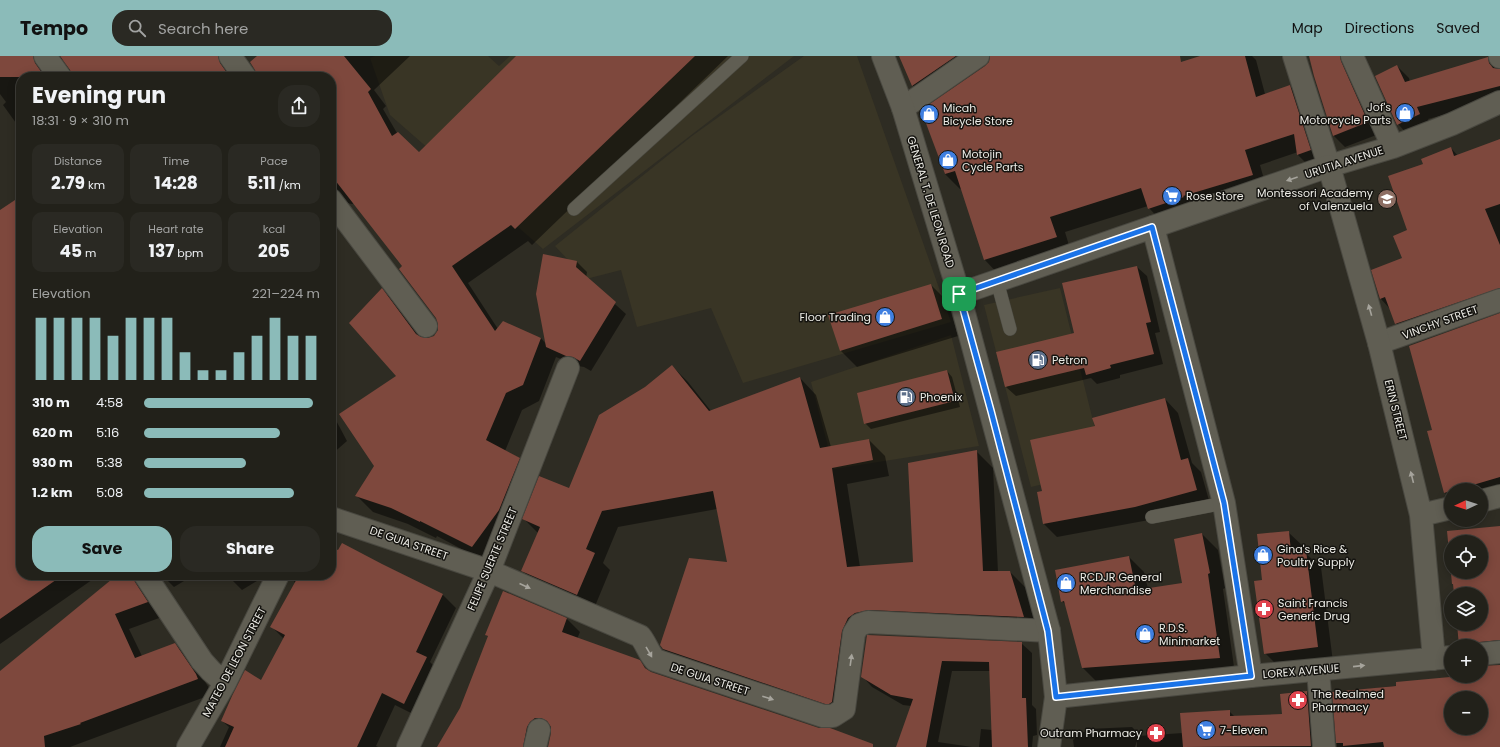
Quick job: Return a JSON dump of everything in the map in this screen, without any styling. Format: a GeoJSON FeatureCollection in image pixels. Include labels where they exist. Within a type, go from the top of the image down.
{"type":"FeatureCollection","features":[{"type":"Feature","properties":{"kind":"street"},"geometry":{"type":"LineString","coordinates":[[45,56],[56,72]]}},
{"type":"Feature","properties":{"kind":"street"},"geometry":{"type":"LineString","coordinates":[[230,56],[241,72]]}},
{"type":"Feature","properties":{"kind":"street","name":"GENERAL T. DE LEON ROAD"},"geometry":{"type":"LineString","coordinates":[[883,56],[903,108],[959,294],[1048,631],[1056,697],[1049,747]]}},
{"type":"Feature","properties":{"kind":"street"},"geometry":{"type":"LineString","coordinates":[[903,108],[978,56]]}},
{"type":"Feature","properties":{"kind":"street","name":"ERIN STREET"},"geometry":{"type":"LineString","coordinates":[[1294,56],[1329,166],[1380,343],[1421,515],[1442,658]]}},
{"type":"Feature","properties":{"kind":"street"},"geometry":{"type":"LineString","coordinates":[[1352,56],[1393,147]]}},
{"type":"Feature","properties":{"kind":"street","name":"URUTIA AVENUE"},"geometry":{"type":"LineString","coordinates":[[959,294],[1329,166],[1393,147],[1452,124],[1500,102]]}},
{"type":"Feature","properties":{"kind":"street"},"geometry":{"type":"LineString","coordinates":[[336,214],[426,326]]}},
{"type":"Feature","properties":{"kind":"street"},"geometry":{"type":"LineString","coordinates":[[1152,227],[1224,503],[1251,676]]}},
{"type":"Feature","properties":{"kind":"street","name":"VINCHY STREET"},"geometry":{"type":"LineString","coordinates":[[1380,343],[1500,300]]}},
{"type":"Feature","properties":{"kind":"street","name":"FELIPE SUERTE STREET"},"geometry":{"type":"LineString","coordinates":[[408,747],[489,571],[568,368]]}},
{"type":"Feature","properties":{"kind":"street"},"geometry":{"type":"LineString","coordinates":[[1488,499],[1500,496]]}},
{"type":"Feature","properties":{"kind":"street"},"geometry":{"type":"LineString","coordinates":[[1421,515],[1444,510]]}},
{"type":"Feature","properties":{"kind":"street","name":"DE GUIA STREET"},"geometry":{"type":"LineString","coordinates":[[336,520],[489,571],[640,636],[644,640],[649,653],[655,660],[823,716],[833,716],[844,709],[854,633],[859,625],[868,622],[1048,631]]}},
{"type":"Feature","properties":{"kind":"street"},"geometry":{"type":"LineString","coordinates":[[148,580],[202,661],[210,671],[225,682]]}},
{"type":"Feature","properties":{"kind":"street","name":"MATEO DE LEON STREET"},"geometry":{"type":"LineString","coordinates":[[188,747],[225,682],[276,580]]}},
{"type":"Feature","properties":{"kind":"street"},"geometry":{"type":"LineString","coordinates":[[1488,653],[1500,652]]}},
{"type":"Feature","properties":{"kind":"street","name":"LOREX AVENUE"},"geometry":{"type":"LineString","coordinates":[[1056,697],[1251,676],[1442,658]]}},
{"type":"Feature","properties":{"kind":"street"},"geometry":{"type":"LineString","coordinates":[[1318,670],[1324,747]]}},
{"type":"Feature","properties":{"kind":"lane"},"geometry":{"type":"LineString","coordinates":[[574,209],[742,56]]}},
{"type":"Feature","properties":{"kind":"lane"},"geometry":{"type":"LineString","coordinates":[[997,281],[1010,329]]}},
{"type":"Feature","properties":{"kind":"lane"},"geometry":{"type":"LineString","coordinates":[[1152,517],[1224,503]]}},
{"type":"Feature","properties":{"kind":"shaded area"},"geometry":{"type":"Polygon","coordinates":[[[375,56],[488,56],[499,66],[510,56],[794,56],[543,249],[390,115],[370,58],[375,56]]]}},
{"type":"Feature","properties":{"kind":"shaded area"},"geometry":{"type":"Polygon","coordinates":[[[804,56],[857,56],[951,322],[743,383],[711,308],[637,327],[621,270],[586,279],[555,246],[692,136],[804,56]]]}},
{"type":"Feature","properties":{"kind":"shaded area"},"geometry":{"type":"Polygon","coordinates":[[[1060,288],[1105,469],[1031,487],[984,305],[1060,288]]]}},
{"type":"Feature","properties":{"kind":"shaded area"},"geometry":{"type":"Polygon","coordinates":[[[951,335],[979,446],[834,469],[811,382],[951,335]]]}},
{"type":"Feature","properties":{"kind":"building"},"geometry":{"type":"Polygon","coordinates":[[[0,56],[33,56],[35,63],[41,72],[16,72],[16,77],[0,77],[0,56]]]}},
{"type":"Feature","properties":{"kind":"building"},"geometry":{"type":"Polygon","coordinates":[[[60,56],[218,56],[220,63],[226,72],[71,72],[60,56]]]}},
{"type":"Feature","properties":{"kind":"building"},"geometry":{"type":"Polygon","coordinates":[[[257,56],[344,56],[371,89],[368,92],[392,136],[398,132],[419,152],[516,56],[695,56],[515,229],[511,225],[452,266],[495,331],[503,321],[541,338],[523,385],[506,393],[486,440],[520,458],[499,510],[472,547],[391,508],[355,496],[374,466],[339,414],[396,376],[349,323],[382,288],[416,334],[421,337],[428,338],[434,336],[438,330],[438,324],[436,318],[399,269],[402,266],[336,181],[336,72],[256,72],[250,62],[257,56]]]}},
{"type":"Feature","properties":{"kind":"building"},"geometry":{"type":"Polygon","coordinates":[[[899,56],[956,56],[912,86],[899,56]]]}},
{"type":"Feature","properties":{"kind":"building"},"geometry":{"type":"Polygon","coordinates":[[[990,56],[1180,56],[1181,62],[1200,56],[1245,56],[1256,97],[1290,85],[1311,150],[1297,155],[1294,134],[1245,150],[1253,175],[1183,196],[1184,197],[1148,209],[1141,188],[1050,217],[1057,237],[984,260],[955,171],[945,174],[921,110],[985,66],[989,62],[990,56]]]}},
{"type":"Feature","properties":{"kind":"building"},"geometry":{"type":"Polygon","coordinates":[[[1309,56],[1340,56],[1368,122],[1333,136],[1309,56]]]}},
{"type":"Feature","properties":{"kind":"building"},"geometry":{"type":"Polygon","coordinates":[[[1488,57],[1489,63],[1493,68],[1500,69],[1500,86],[1417,107],[1420,114],[1397,125],[1375,76],[1397,65],[1405,82],[1488,57]]]}},
{"type":"Feature","properties":{"kind":"building"},"geometry":{"type":"Polygon","coordinates":[[[1500,139],[1500,204],[1485,209],[1500,245],[1500,288],[1395,324],[1385,297],[1380,299],[1371,270],[1402,258],[1393,236],[1407,230],[1388,176],[1423,164],[1421,159],[1451,147],[1454,156],[1500,139]]]}},
{"type":"Feature","properties":{"kind":"building"},"geometry":{"type":"Polygon","coordinates":[[[16,199],[16,580],[56,580],[0,619],[0,210],[16,199]]]}},
{"type":"Feature","properties":{"kind":"building"},"geometry":{"type":"Polygon","coordinates":[[[543,254],[577,261],[576,267],[616,302],[580,361],[546,347],[536,294],[543,254]]]}},
{"type":"Feature","properties":{"kind":"building"},"geometry":{"type":"Polygon","coordinates":[[[1137,266],[1151,322],[1146,323],[1154,354],[1110,365],[1111,368],[1086,375],[1084,368],[1005,387],[996,352],[1074,333],[1062,283],[1137,266]]]}},
{"type":"Feature","properties":{"kind":"building","name":"Floor Trading"},"geometry":{"type":"Polygon","coordinates":[[[931,284],[942,319],[840,351],[828,315],[931,284]]]}},
{"type":"Feature","properties":{"kind":"building"},"geometry":{"type":"Polygon","coordinates":[[[1500,313],[1500,477],[1480,483],[1444,483],[1444,493],[1427,431],[1432,430],[1409,346],[1500,313]]]}},
{"type":"Feature","properties":{"kind":"building"},"geometry":{"type":"Polygon","coordinates":[[[672,365],[709,411],[800,377],[820,448],[869,439],[873,460],[832,468],[847,567],[913,562],[908,463],[977,450],[983,571],[1010,571],[1024,617],[869,610],[855,613],[848,618],[842,631],[832,702],[825,704],[663,649],[660,645],[689,558],[727,562],[713,491],[602,511],[586,549],[595,553],[577,595],[521,571],[540,527],[522,519],[539,476],[569,488],[599,415],[645,387],[672,365]]]}},
{"type":"Feature","properties":{"kind":"building","name":"Phoenix"},"geometry":{"type":"Polygon","coordinates":[[[947,370],[955,401],[864,424],[857,393],[947,370]]]}},
{"type":"Feature","properties":{"kind":"building"},"geometry":{"type":"Polygon","coordinates":[[[1165,398],[1181,460],[1188,458],[1197,490],[1135,507],[1043,524],[1037,492],[1042,491],[1030,440],[1095,426],[1092,418],[1165,398]]]}},
{"type":"Feature","properties":{"kind":"building"},"geometry":{"type":"Polygon","coordinates":[[[1500,526],[1500,640],[1488,641],[1488,639],[1458,639],[1458,631],[1488,631],[1488,587],[1453,587],[1452,579],[1488,579],[1488,535],[1447,535],[1447,531],[1500,526]]]}},
{"type":"Feature","properties":{"kind":"building"},"geometry":{"type":"Polygon","coordinates":[[[1289,531],[1291,552],[1306,550],[1318,647],[1264,654],[1254,581],[1262,580],[1257,534],[1289,531]]]}},
{"type":"Feature","properties":{"kind":"building","name":"R.D.S. Minimarket"},"geometry":{"type":"Polygon","coordinates":[[[1202,533],[1210,573],[1208,574],[1220,658],[1082,668],[1064,601],[1061,602],[1055,570],[1129,556],[1136,590],[1182,583],[1174,539],[1202,533]]]}},
{"type":"Feature","properties":{"kind":"building"},"geometry":{"type":"Polygon","coordinates":[[[342,543],[443,594],[416,652],[427,657],[404,704],[382,693],[357,747],[225,747],[234,727],[221,721],[245,670],[261,680],[285,635],[270,627],[296,580],[336,580],[336,549],[338,550],[342,543]]]}},
{"type":"Feature","properties":{"kind":"building"},"geometry":{"type":"Polygon","coordinates":[[[111,580],[134,580],[148,602],[115,614],[135,658],[175,643],[198,679],[80,723],[81,724],[44,736],[45,747],[0,747],[0,671],[111,580]]]}},
{"type":"Feature","properties":{"kind":"building"},"geometry":{"type":"Polygon","coordinates":[[[503,591],[567,618],[562,632],[640,660],[645,668],[651,672],[819,728],[830,728],[873,744],[873,747],[548,747],[551,727],[547,721],[541,718],[535,718],[527,727],[523,747],[437,747],[460,708],[488,636],[485,635],[503,591]]]}},
{"type":"Feature","properties":{"kind":"building"},"geometry":{"type":"Polygon","coordinates":[[[867,635],[1022,642],[1022,698],[1026,698],[1028,747],[992,747],[989,662],[942,661],[926,747],[896,747],[913,699],[891,695],[861,677],[867,635]]]}},
{"type":"Feature","properties":{"kind":"building"},"geometry":{"type":"Polygon","coordinates":[[[1500,665],[1500,747],[1384,747],[1383,742],[1343,746],[1343,743],[1336,743],[1332,692],[1396,686],[1396,682],[1444,678],[1444,683],[1488,683],[1488,666],[1500,665]]]}},
{"type":"Feature","properties":{"kind":"building"},"geometry":{"type":"Polygon","coordinates":[[[1307,691],[1311,746],[1183,747],[1180,713],[1230,710],[1230,716],[1282,714],[1280,694],[1307,691]]]}},
{"type":"Feature","properties":{"kind":"place","name":"Jof's Motorcycle Parts"},"geometry":{"type":"Point","coordinates":[1405,113]}},
{"type":"Feature","properties":{"kind":"place","name":"Micah Bicycle Store"},"geometry":{"type":"Point","coordinates":[929,114]}},
{"type":"Feature","properties":{"kind":"place","name":"Motojin Cycle Parts"},"geometry":{"type":"Point","coordinates":[948,160]}},
{"type":"Feature","properties":{"kind":"place","name":"Rose Store"},"geometry":{"type":"Point","coordinates":[1172,196]}},
{"type":"Feature","properties":{"kind":"place","name":"Montessori Academy of Valenzuela"},"geometry":{"type":"Point","coordinates":[1387,199]}},
{"type":"Feature","properties":{"kind":"place","name":"Floor Trading"},"geometry":{"type":"Point","coordinates":[885,317]}},
{"type":"Feature","properties":{"kind":"place","name":"Petron"},"geometry":{"type":"Point","coordinates":[1038,360]}},
{"type":"Feature","properties":{"kind":"place","name":"Phoenix"},"geometry":{"type":"Point","coordinates":[906,397]}},
{"type":"Feature","properties":{"kind":"place","name":"Gina's Rice & Poultry Supply"},"geometry":{"type":"Point","coordinates":[1263,555]}},
{"type":"Feature","properties":{"kind":"place","name":"RCDJR General Merchandise"},"geometry":{"type":"Point","coordinates":[1066,583]}},
{"type":"Feature","properties":{"kind":"place","name":"Saint Francis Generic Drug"},"geometry":{"type":"Point","coordinates":[1264,609]}},
{"type":"Feature","properties":{"kind":"place","name":"R.D.S. Minimarket"},"geometry":{"type":"Point","coordinates":[1145,634]}},
{"type":"Feature","properties":{"kind":"place","name":"The Realmed Pharmacy"},"geometry":{"type":"Point","coordinates":[1298,700]}},
{"type":"Feature","properties":{"kind":"place","name":"7-Eleven"},"geometry":{"type":"Point","coordinates":[1206,730]}},
{"type":"Feature","properties":{"kind":"place","name":"Outram Pharmacy"},"geometry":{"type":"Point","coordinates":[1156,733]}},
{"type":"Feature","properties":{"kind":"route"},"geometry":{"type":"LineString","coordinates":[[1152,227],[1224,503],[1251,676],[1056,697],[1048,631],[959,294],[1152,227]]}}]}
